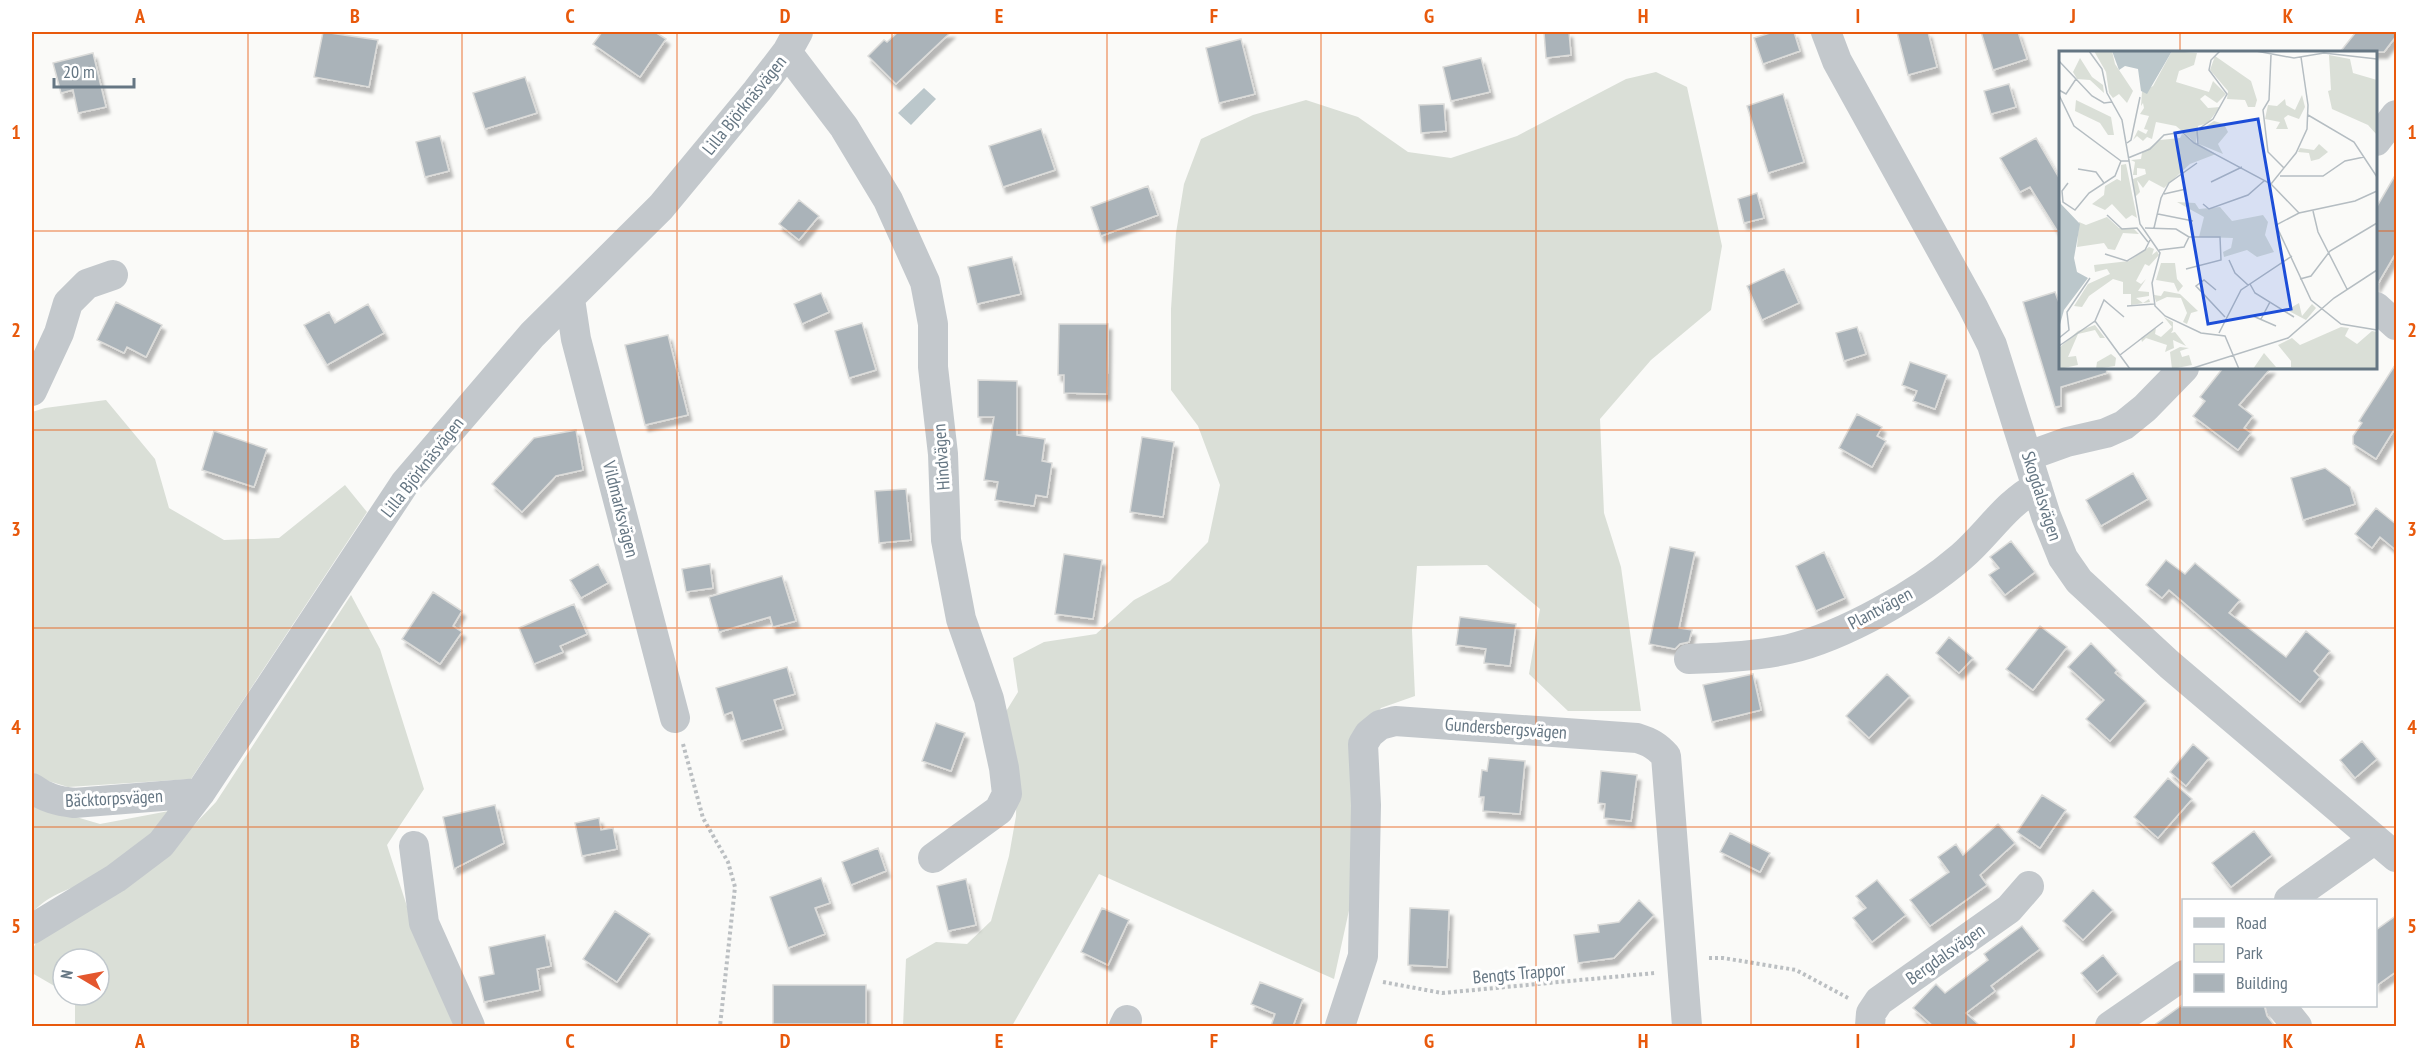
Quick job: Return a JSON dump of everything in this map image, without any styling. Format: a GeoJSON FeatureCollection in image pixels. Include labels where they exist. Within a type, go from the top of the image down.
{"type":"FeatureCollection","features":[{"type":"Feature","properties":{"kind":"street","name":"Skogdalsvägen"},"geometry":{"type":"LineString","coordinates":[[1826,32],[1837,61],[1987,336],[2063,558],[2079,581],[2170,665],[2386,848]]}},
{"type":"Feature","properties":{"kind":"street","name":"Lilla Björknäsvägen"},"geometry":{"type":"LineString","coordinates":[[32,929],[140,862],[161,844],[200,793],[405,483],[532,334],[661,207],[793,42]]}},
{"type":"Feature","properties":{"kind":"street","name":"Hindvägen"},"geometry":{"type":"LineString","coordinates":[[793,42],[888,200],[925,282],[933,324],[933,367],[943,454],[946,540],[961,619],[989,699],[1004,768],[1007,794],[999,810],[933,858]]}},
{"type":"Feature","properties":{"kind":"street"},"geometry":{"type":"LineString","coordinates":[[2377,140],[2397,115]]}},
{"type":"Feature","properties":{"kind":"street"},"geometry":{"type":"LineString","coordinates":[[32,391],[59,333],[68,303],[87,284],[113,275]]}},
{"type":"Feature","properties":{"kind":"street","name":"Vildmarksvägen"},"geometry":{"type":"LineString","coordinates":[[570,299],[576,339],[675,718]]}},
{"type":"Feature","properties":{"kind":"street"},"geometry":{"type":"LineString","coordinates":[[2377,308],[2397,325]]}},
{"type":"Feature","properties":{"kind":"street"},"geometry":{"type":"LineString","coordinates":[[2028,456],[2067,442],[2106,433],[2124,425],[2145,408],[2183,369]]}},
{"type":"Feature","properties":{"kind":"street","name":"Plantvägen"},"geometry":{"type":"LineString","coordinates":[[1689,658],[1717,658],[1789,649],[1864,620],[1942,572],[1963,555],[2021,495],[2037,487]]}},
{"type":"Feature","properties":{"kind":"street","name":"Gundersbergsvägen"},"geometry":{"type":"LineString","coordinates":[[1340,1026],[1358,977],[1363,956],[1366,805],[1363,744],[1369,734],[1380,725],[1395,721],[1638,738],[1651,742],[1660,749],[1666,756],[1687,1026]]}},
{"type":"Feature","properties":{"kind":"street","name":"Bäcktorpsvägen"},"geometry":{"type":"LineString","coordinates":[[32,788],[39,794],[57,801],[74,803],[200,793]]}},
{"type":"Feature","properties":{"kind":"street"},"geometry":{"type":"LineString","coordinates":[[414,846],[424,923],[470,1026]]}},
{"type":"Feature","properties":{"kind":"street"},"geometry":{"type":"LineString","coordinates":[[2291,899],[2386,848]]}},
{"type":"Feature","properties":{"kind":"street","name":"Bergdalsvägen"},"geometry":{"type":"LineString","coordinates":[[1871,1019],[1879,1001],[2009,909],[2029,886]]}},
{"type":"Feature","properties":{"kind":"street"},"geometry":{"type":"LineString","coordinates":[[2110,1026],[2182,976]]}},
{"type":"Feature","properties":{"kind":"street"},"geometry":{"type":"LineString","coordinates":[[2283,1007],[2297,1026]]}},
{"type":"Feature","properties":{"kind":"path"},"geometry":{"type":"LineString","coordinates":[[675,718],[703,818],[728,862],[735,887],[720,1026]]}},
{"type":"Feature","properties":{"kind":"path","name":"Bengts Trappor"},"geometry":{"type":"LineString","coordinates":[[1358,977],[1442,993],[1682,965],[1723,958],[1796,970],[1835,989],[1871,1019]]}},
{"type":"Feature","properties":{"kind":"green space"},"geometry":{"type":"Polygon","coordinates":[[[1656,72],[1687,87],[1722,246],[1711,310],[1651,360],[1600,419],[1604,513],[1621,567],[1641,711],[1568,711],[1529,674],[1540,609],[1487,565],[1417,566],[1412,630],[1415,696],[1381,708],[1366,727],[1355,883],[1334,979],[1099,874],[1012,1026],[903,1026],[906,959],[936,942],[967,944],[991,921],[1009,856],[1016,816],[1017,764],[1005,713],[1018,692],[1013,658],[1044,642],[1096,634],[1134,600],[1170,581],[1208,542],[1220,485],[1198,426],[1171,390],[1171,309],[1176,233],[1184,184],[1201,139],[1253,115],[1306,100],[1358,117],[1408,152],[1451,158],[1517,136],[1626,79],[1656,72]]]}},
{"type":"Feature","properties":{"kind":"green space"},"geometry":{"type":"Polygon","coordinates":[[[106,400],[155,459],[169,508],[224,540],[279,538],[345,485],[367,512],[191,779],[68,787],[32,776],[32,412],[45,408],[106,400]]]}},
{"type":"Feature","properties":{"kind":"green space"},"geometry":{"type":"Polygon","coordinates":[[[351,595],[380,649],[424,789],[387,845],[416,934],[460,1026],[75,1026],[75,1007],[111,1007],[111,947],[51,947],[51,984],[32,973],[32,951],[41,932],[172,848],[216,802],[351,595]]]}},
{"type":"Feature","properties":{"kind":"green space"},"geometry":{"type":"Polygon","coordinates":[[[32,804],[100,824],[169,811],[135,853],[119,866],[49,899],[32,913],[32,804]]]}},
{"type":"Feature","properties":{"kind":"shaded area"},"geometry":{"type":"Polygon","coordinates":[[[924,88],[936,99],[911,125],[898,113],[924,88]]]}},
{"type":"Feature","properties":{"kind":"building"},"geometry":{"type":"Polygon","coordinates":[[[323,32],[378,40],[369,87],[314,77],[323,32]]]}},
{"type":"Feature","properties":{"kind":"building"},"geometry":{"type":"Polygon","coordinates":[[[602,32],[655,32],[666,39],[640,77],[593,44],[602,32]]]}},
{"type":"Feature","properties":{"kind":"building"},"geometry":{"type":"Polygon","coordinates":[[[898,32],[951,32],[896,84],[868,56],[884,40],[887,42],[898,32]]]}},
{"type":"Feature","properties":{"kind":"building"},"geometry":{"type":"Polygon","coordinates":[[[1544,32],[1569,32],[1571,55],[1546,58],[1544,32]]]}},
{"type":"Feature","properties":{"kind":"building"},"geometry":{"type":"Polygon","coordinates":[[[1773,32],[1794,32],[1800,51],[1763,64],[1754,38],[1773,32]]]}},
{"type":"Feature","properties":{"kind":"building"},"geometry":{"type":"Polygon","coordinates":[[[1897,32],[1928,32],[1937,67],[1908,75],[1897,32]]]}},
{"type":"Feature","properties":{"kind":"building"},"geometry":{"type":"Polygon","coordinates":[[[1981,32],[2018,32],[2027,59],[1993,70],[1981,32]]]}},
{"type":"Feature","properties":{"kind":"building"},"geometry":{"type":"Polygon","coordinates":[[[2356,32],[2397,32],[2384,52],[2341,51],[2356,32]]]}},
{"type":"Feature","properties":{"kind":"building"},"geometry":{"type":"Polygon","coordinates":[[[1241,39],[1255,94],[1219,103],[1206,48],[1241,39]]]}},
{"type":"Feature","properties":{"kind":"building"},"geometry":{"type":"Polygon","coordinates":[[[93,53],[106,107],[78,113],[73,90],[61,93],[53,63],[93,53]]]}},
{"type":"Feature","properties":{"kind":"building"},"geometry":{"type":"Polygon","coordinates":[[[1481,58],[1490,92],[1451,101],[1443,67],[1481,58]]]}},
{"type":"Feature","properties":{"kind":"building"},"geometry":{"type":"Polygon","coordinates":[[[525,77],[537,113],[485,129],[473,93],[525,77]]]}},
{"type":"Feature","properties":{"kind":"building"},"geometry":{"type":"Polygon","coordinates":[[[2009,84],[2016,107],[1991,114],[1984,91],[2009,84]]]}},
{"type":"Feature","properties":{"kind":"building"},"geometry":{"type":"Polygon","coordinates":[[[1783,94],[1804,162],[1768,173],[1747,106],[1783,94]]]}},
{"type":"Feature","properties":{"kind":"building"},"geometry":{"type":"Polygon","coordinates":[[[1444,104],[1446,131],[1421,133],[1419,105],[1444,104]]]}},
{"type":"Feature","properties":{"kind":"building"},"geometry":{"type":"Polygon","coordinates":[[[1041,129],[1055,170],[1003,187],[989,146],[1041,129]]]}},
{"type":"Feature","properties":{"kind":"building"},"geometry":{"type":"Polygon","coordinates":[[[440,136],[449,171],[425,177],[416,142],[440,136]]]}},
{"type":"Feature","properties":{"kind":"building"},"geometry":{"type":"Polygon","coordinates":[[[2036,138],[2059,178],[2059,234],[2030,187],[2020,192],[2000,158],[2036,138]]]}},
{"type":"Feature","properties":{"kind":"building"},"geometry":{"type":"Polygon","coordinates":[[[2397,172],[2397,251],[2377,285],[2377,206],[2397,172]]]}},
{"type":"Feature","properties":{"kind":"building"},"geometry":{"type":"Polygon","coordinates":[[[1148,186],[1158,215],[1101,236],[1091,207],[1148,186]]]}},
{"type":"Feature","properties":{"kind":"building"},"geometry":{"type":"Polygon","coordinates":[[[1757,193],[1764,218],[1744,223],[1738,199],[1757,193]]]}},
{"type":"Feature","properties":{"kind":"building"},"geometry":{"type":"Polygon","coordinates":[[[799,200],[819,216],[799,240],[779,224],[799,200]]]}},
{"type":"Feature","properties":{"kind":"building"},"geometry":{"type":"Polygon","coordinates":[[[1012,257],[1021,294],[977,304],[968,267],[1012,257]]]}},
{"type":"Feature","properties":{"kind":"building"},"geometry":{"type":"Polygon","coordinates":[[[1784,269],[1799,303],[1762,320],[1747,286],[1784,269]]]}},
{"type":"Feature","properties":{"kind":"building"},"geometry":{"type":"Polygon","coordinates":[[[2055,292],[2059,303],[2059,369],[2106,369],[2107,373],[2061,387],[2061,406],[2055,407],[2023,302],[2055,292]]]}},
{"type":"Feature","properties":{"kind":"building"},"geometry":{"type":"Polygon","coordinates":[[[821,293],[829,312],[802,324],[794,304],[821,293]]]}},
{"type":"Feature","properties":{"kind":"building"},"geometry":{"type":"Polygon","coordinates":[[[116,302],[162,325],[146,357],[127,347],[124,353],[97,340],[116,302]]]}},
{"type":"Feature","properties":{"kind":"building"},"geometry":{"type":"Polygon","coordinates":[[[368,304],[384,333],[327,365],[304,325],[329,312],[335,323],[368,304]]]}},
{"type":"Feature","properties":{"kind":"building"},"geometry":{"type":"Polygon","coordinates":[[[862,323],[876,370],[849,378],[835,331],[862,323]]]}},
{"type":"Feature","properties":{"kind":"building"},"geometry":{"type":"Polygon","coordinates":[[[1059,324],[1108,324],[1107,394],[1064,393],[1064,375],[1058,375],[1059,324]]]}},
{"type":"Feature","properties":{"kind":"building"},"geometry":{"type":"Polygon","coordinates":[[[1857,327],[1866,354],[1844,361],[1836,333],[1857,327]]]}},
{"type":"Feature","properties":{"kind":"building"},"geometry":{"type":"Polygon","coordinates":[[[668,335],[688,415],[645,425],[625,345],[668,335]]]}},
{"type":"Feature","properties":{"kind":"building"},"geometry":{"type":"Polygon","coordinates":[[[1910,362],[1947,375],[1935,409],[1913,401],[1917,391],[1902,385],[1910,362]]]}},
{"type":"Feature","properties":{"kind":"building"},"geometry":{"type":"Polygon","coordinates":[[[2397,362],[2397,425],[2376,459],[2353,444],[2353,436],[2362,423],[2359,421],[2397,362]]]}},
{"type":"Feature","properties":{"kind":"building"},"geometry":{"type":"Polygon","coordinates":[[[2222,369],[2270,369],[2239,405],[2253,416],[2244,428],[2251,433],[2238,450],[2193,416],[2205,401],[2200,397],[2222,369]]]}},
{"type":"Feature","properties":{"kind":"building"},"geometry":{"type":"Polygon","coordinates":[[[978,380],[1017,381],[1017,435],[1045,439],[1042,461],[1052,463],[1047,497],[1036,495],[1034,506],[995,500],[998,482],[984,480],[994,417],[978,417],[978,380]]]}},
{"type":"Feature","properties":{"kind":"building"},"geometry":{"type":"Polygon","coordinates":[[[1857,414],[1882,427],[1877,436],[1886,441],[1872,467],[1839,448],[1857,414]]]}},
{"type":"Feature","properties":{"kind":"building"},"geometry":{"type":"Polygon","coordinates":[[[576,430],[583,470],[556,476],[522,512],[492,484],[534,438],[576,430]]]}},
{"type":"Feature","properties":{"kind":"building"},"geometry":{"type":"Polygon","coordinates":[[[214,431],[267,449],[254,487],[202,470],[214,431]]]}},
{"type":"Feature","properties":{"kind":"building"},"geometry":{"type":"Polygon","coordinates":[[[1142,437],[1174,442],[1163,517],[1130,512],[1142,437]]]}},
{"type":"Feature","properties":{"kind":"building"},"geometry":{"type":"Polygon","coordinates":[[[2325,468],[2350,487],[2355,504],[2303,520],[2291,478],[2325,468]]]}},
{"type":"Feature","properties":{"kind":"building"},"geometry":{"type":"Polygon","coordinates":[[[2133,473],[2148,499],[2101,526],[2086,500],[2133,473]]]}},
{"type":"Feature","properties":{"kind":"building"},"geometry":{"type":"Polygon","coordinates":[[[906,489],[911,540],[879,543],[875,491],[906,489]]]}},
{"type":"Feature","properties":{"kind":"building"},"geometry":{"type":"Polygon","coordinates":[[[2376,508],[2397,525],[2397,551],[2380,537],[2372,548],[2355,534],[2376,508]]]}},
{"type":"Feature","properties":{"kind":"building"},"geometry":{"type":"Polygon","coordinates":[[[2011,541],[2035,572],[2005,595],[1989,575],[1999,568],[1990,557],[2011,541]]]}},
{"type":"Feature","properties":{"kind":"building"},"geometry":{"type":"Polygon","coordinates":[[[1670,547],[1695,552],[1679,628],[1692,630],[1689,642],[1680,644],[1675,649],[1649,644],[1670,547]]]}},
{"type":"Feature","properties":{"kind":"building"},"geometry":{"type":"Polygon","coordinates":[[[1824,552],[1845,598],[1816,611],[1796,566],[1824,552]]]}},
{"type":"Feature","properties":{"kind":"building"},"geometry":{"type":"Polygon","coordinates":[[[1064,554],[1102,560],[1093,619],[1055,614],[1064,554]]]}},
{"type":"Feature","properties":{"kind":"building"},"geometry":{"type":"Polygon","coordinates":[[[2166,560],[2185,574],[2195,563],[2240,600],[2229,613],[2286,657],[2306,631],[2330,651],[2314,671],[2320,677],[2300,702],[2169,590],[2162,598],[2146,585],[2166,560]]]}},
{"type":"Feature","properties":{"kind":"building"},"geometry":{"type":"Polygon","coordinates":[[[598,564],[608,583],[581,598],[570,580],[598,564]]]}},
{"type":"Feature","properties":{"kind":"building"},"geometry":{"type":"Polygon","coordinates":[[[710,564],[713,588],[686,592],[682,569],[710,564]]]}},
{"type":"Feature","properties":{"kind":"building"},"geometry":{"type":"Polygon","coordinates":[[[782,576],[796,621],[773,627],[770,617],[719,632],[709,597],[782,576]]]}},
{"type":"Feature","properties":{"kind":"building"},"geometry":{"type":"Polygon","coordinates":[[[433,592],[462,611],[453,626],[462,632],[440,664],[402,639],[433,592]]]}},
{"type":"Feature","properties":{"kind":"building"},"geometry":{"type":"Polygon","coordinates":[[[574,604],[587,634],[560,646],[563,652],[534,664],[519,628],[574,604]]]}},
{"type":"Feature","properties":{"kind":"building"},"geometry":{"type":"Polygon","coordinates":[[[1460,617],[1516,624],[1510,666],[1484,663],[1486,649],[1456,645],[1460,617]]]}},
{"type":"Feature","properties":{"kind":"building"},"geometry":{"type":"Polygon","coordinates":[[[2040,626],[2067,647],[2033,690],[2006,669],[2040,626]]]}},
{"type":"Feature","properties":{"kind":"building"},"geometry":{"type":"Polygon","coordinates":[[[1949,637],[1973,658],[1959,673],[1936,653],[1949,637]]]}},
{"type":"Feature","properties":{"kind":"building"},"geometry":{"type":"Polygon","coordinates":[[[2091,643],[2117,670],[2115,673],[2146,701],[2110,741],[2086,719],[2104,700],[2068,667],[2091,643]]]}},
{"type":"Feature","properties":{"kind":"building"},"geometry":{"type":"Polygon","coordinates":[[[787,667],[795,694],[774,700],[783,729],[741,741],[732,712],[724,715],[716,688],[787,667]]]}},
{"type":"Feature","properties":{"kind":"building"},"geometry":{"type":"Polygon","coordinates":[[[1753,674],[1761,710],[1712,722],[1703,685],[1753,674]]]}},
{"type":"Feature","properties":{"kind":"building"},"geometry":{"type":"Polygon","coordinates":[[[1887,674],[1910,696],[1869,738],[1846,716],[1887,674]]]}},
{"type":"Feature","properties":{"kind":"building"},"geometry":{"type":"Polygon","coordinates":[[[936,723],[965,733],[951,771],[922,761],[936,723]]]}},
{"type":"Feature","properties":{"kind":"building"},"geometry":{"type":"Polygon","coordinates":[[[2362,741],[2377,759],[2355,778],[2340,760],[2362,741]]]}},
{"type":"Feature","properties":{"kind":"building"},"geometry":{"type":"Polygon","coordinates":[[[2193,744],[2209,758],[2186,786],[2170,772],[2193,744]]]}},
{"type":"Feature","properties":{"kind":"building"},"geometry":{"type":"Polygon","coordinates":[[[1489,758],[1525,761],[1520,814],[1483,811],[1484,797],[1479,797],[1482,770],[1487,771],[1489,758]]]}},
{"type":"Feature","properties":{"kind":"building"},"geometry":{"type":"Polygon","coordinates":[[[1601,771],[1637,775],[1631,821],[1604,818],[1605,804],[1598,803],[1601,771]]]}},
{"type":"Feature","properties":{"kind":"building"},"geometry":{"type":"Polygon","coordinates":[[[2168,778],[2192,799],[2158,838],[2134,817],[2168,778]]]}},
{"type":"Feature","properties":{"kind":"building"},"geometry":{"type":"Polygon","coordinates":[[[2042,795],[2066,810],[2040,848],[2017,832],[2042,795]]]}},
{"type":"Feature","properties":{"kind":"building"},"geometry":{"type":"Polygon","coordinates":[[[495,805],[504,843],[454,869],[443,817],[495,805]]]}},
{"type":"Feature","properties":{"kind":"building"},"geometry":{"type":"Polygon","coordinates":[[[599,818],[601,830],[613,828],[617,849],[582,856],[575,823],[599,818]]]}},
{"type":"Feature","properties":{"kind":"building"},"geometry":{"type":"Polygon","coordinates":[[[1998,824],[2015,843],[1980,875],[1987,885],[1930,926],[1910,900],[1949,872],[1938,857],[1956,844],[1963,855],[1998,824]]]}},
{"type":"Feature","properties":{"kind":"building"},"geometry":{"type":"Polygon","coordinates":[[[2254,831],[2272,855],[2231,887],[2212,863],[2254,831]]]}},
{"type":"Feature","properties":{"kind":"building"},"geometry":{"type":"Polygon","coordinates":[[[1730,833],[1770,853],[1760,872],[1720,852],[1730,833]]]}},
{"type":"Feature","properties":{"kind":"building"},"geometry":{"type":"Polygon","coordinates":[[[878,848],[886,871],[851,885],[842,862],[878,848]]]}},
{"type":"Feature","properties":{"kind":"building"},"geometry":{"type":"Polygon","coordinates":[[[821,878],[830,903],[815,908],[825,934],[788,948],[770,897],[821,878]]]}},
{"type":"Feature","properties":{"kind":"building"},"geometry":{"type":"Polygon","coordinates":[[[966,879],[976,925],[948,931],[937,886],[966,879]]]}},
{"type":"Feature","properties":{"kind":"building"},"geometry":{"type":"Polygon","coordinates":[[[1877,880],[1906,915],[1872,942],[1853,918],[1866,908],[1856,896],[1877,880]]]}},
{"type":"Feature","properties":{"kind":"building"},"geometry":{"type":"Polygon","coordinates":[[[2093,890],[2113,910],[2083,940],[2063,921],[2093,890]]]}},
{"type":"Feature","properties":{"kind":"building"},"geometry":{"type":"Polygon","coordinates":[[[1639,900],[1654,915],[1614,958],[1578,963],[1574,935],[1599,932],[1598,925],[1619,922],[1639,900]]]}},
{"type":"Feature","properties":{"kind":"building"},"geometry":{"type":"Polygon","coordinates":[[[1102,908],[1129,920],[1108,965],[1081,952],[1102,908]]]}},
{"type":"Feature","properties":{"kind":"building"},"geometry":{"type":"Polygon","coordinates":[[[1410,908],[1449,910],[1447,967],[1408,965],[1410,908]]]}},
{"type":"Feature","properties":{"kind":"building"},"geometry":{"type":"Polygon","coordinates":[[[615,911],[650,934],[617,982],[583,959],[615,911]]]}},
{"type":"Feature","properties":{"kind":"building"},"geometry":{"type":"Polygon","coordinates":[[[2397,915],[2397,971],[2377,985],[2377,929],[2397,915]]]}},
{"type":"Feature","properties":{"kind":"building"},"geometry":{"type":"Polygon","coordinates":[[[2022,926],[2040,949],[1991,986],[1995,991],[1966,1013],[1980,1026],[1933,1026],[1913,1008],[1936,984],[1945,993],[1988,960],[1984,954],[2022,926]]]}},
{"type":"Feature","properties":{"kind":"building"},"geometry":{"type":"Polygon","coordinates":[[[545,935],[551,966],[537,969],[540,990],[484,1002],[479,977],[494,974],[489,947],[545,935]]]}},
{"type":"Feature","properties":{"kind":"building"},"geometry":{"type":"Polygon","coordinates":[[[2103,955],[2118,974],[2097,992],[2081,973],[2103,955]]]}},
{"type":"Feature","properties":{"kind":"building"},"geometry":{"type":"Polygon","coordinates":[[[1260,982],[1303,999],[1293,1026],[1271,1026],[1275,1014],[1251,1004],[1260,982]]]}},
{"type":"Feature","properties":{"kind":"building"},"geometry":{"type":"Polygon","coordinates":[[[773,985],[866,985],[866,1024],[773,1024],[773,985]]]}},
{"type":"Feature","properties":{"kind":"building"},"geometry":{"type":"Polygon","coordinates":[[[2182,1005],[2182,1007],[2265,1007],[2267,1016],[2275,1026],[2153,1026],[2182,1005]]]}}]}
